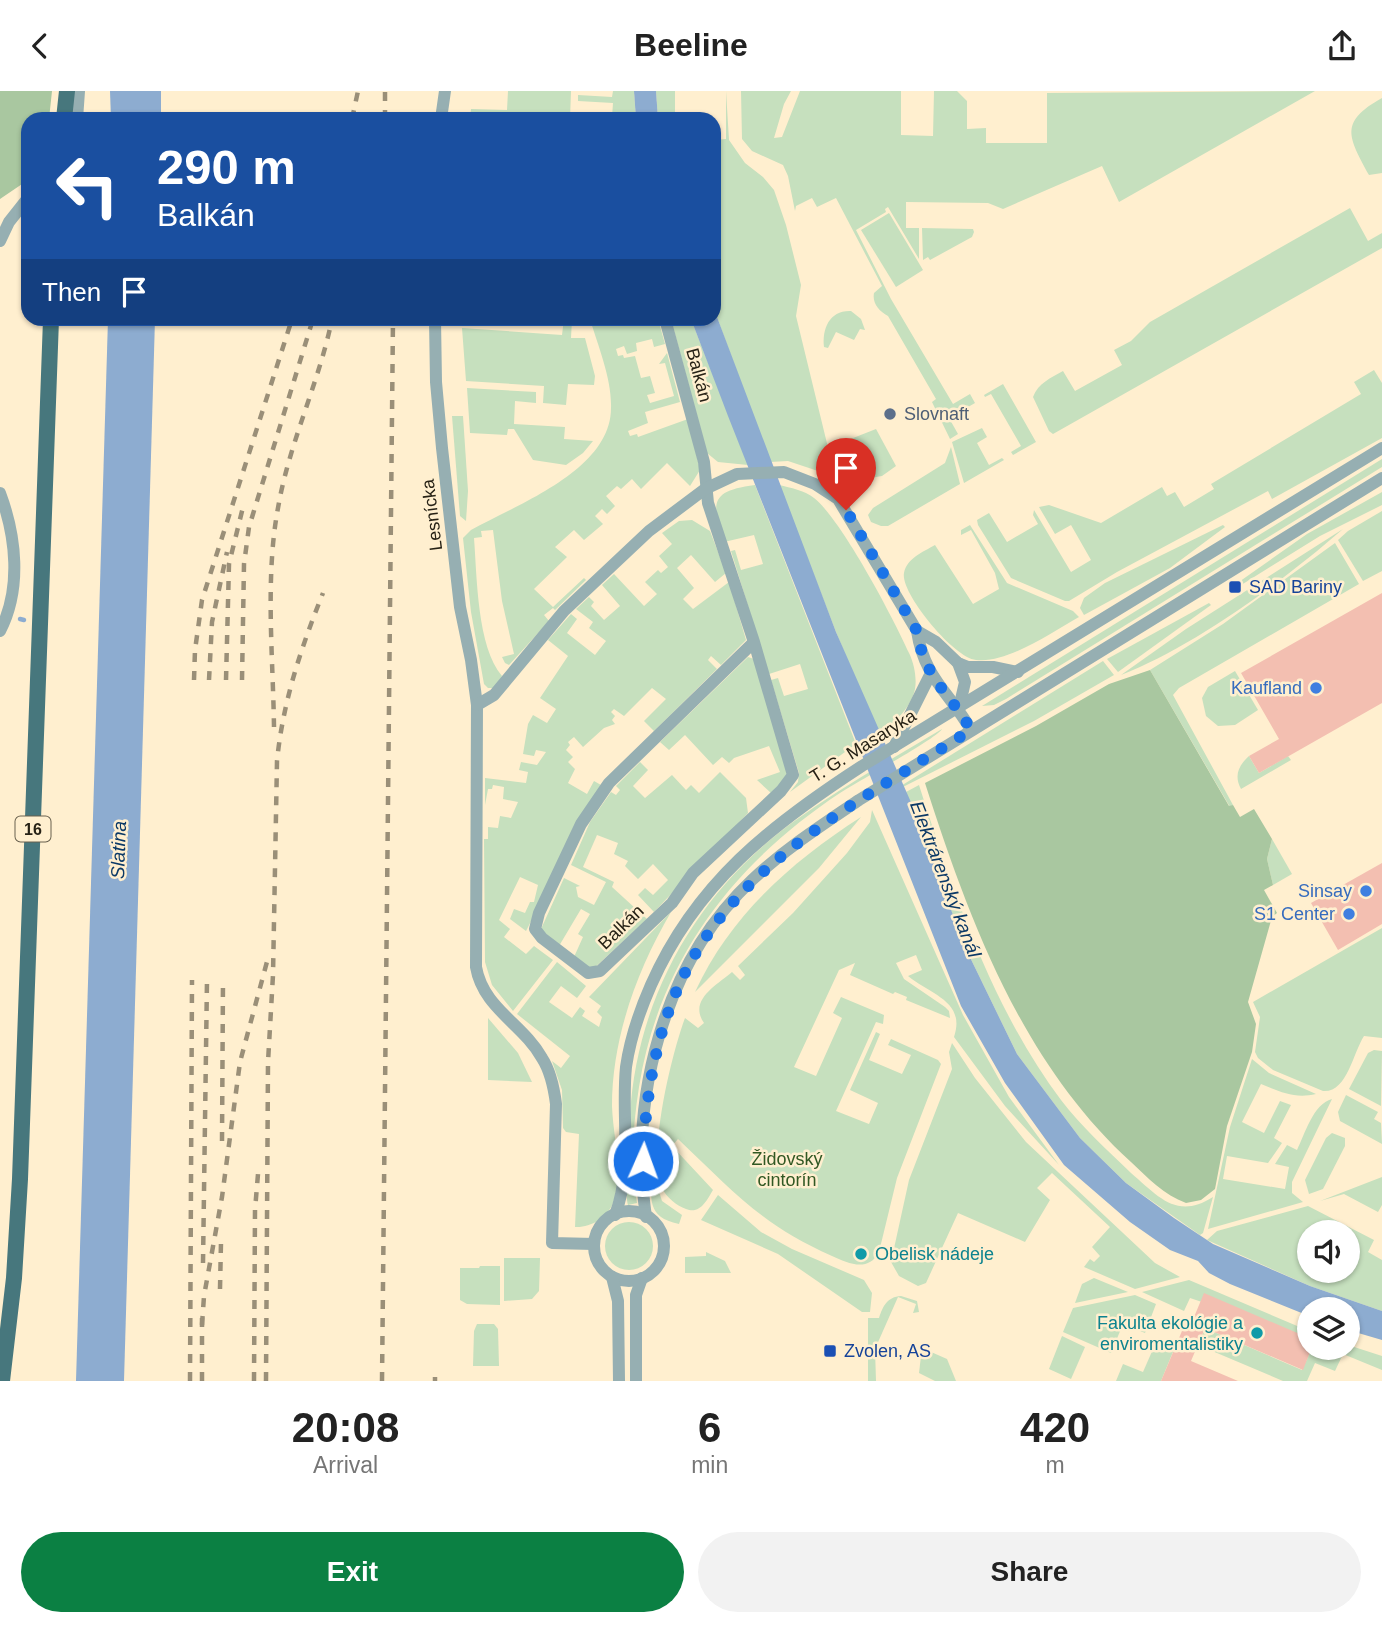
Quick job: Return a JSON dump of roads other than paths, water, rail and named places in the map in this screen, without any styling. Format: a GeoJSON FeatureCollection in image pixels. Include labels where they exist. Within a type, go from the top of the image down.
{"type":"FeatureCollection","features":[{"type":"Feature","properties":{"kind":"main road"},"geometry":{"type":"LineString","coordinates":[[64,112],[66,91]]}},
{"type":"Feature","properties":{"kind":"main road","name":"16"},"geometry":{"type":"LineString","coordinates":[[2,1381],[14,1278],[20,1178],[51,326]]}},
{"type":"Feature","properties":{"kind":"street"},"geometry":{"type":"LineString","coordinates":[[78,112],[79,91]]}},
{"type":"Feature","properties":{"kind":"street"},"geometry":{"type":"LineString","coordinates":[[442,112],[444,91]]}},
{"type":"Feature","properties":{"kind":"street"},"geometry":{"type":"LineString","coordinates":[[0,241],[9,222],[21,207]]}},
{"type":"Feature","properties":{"kind":"street","name":"Lesnícka"},"geometry":{"type":"LineString","coordinates":[[435,326],[436,382],[457,588],[477,705],[475,956],[478,978],[486,996],[534,1045],[553,1084],[556,1104],[552,1243],[594,1244]]}},
{"type":"Feature","properties":{"kind":"street","name":"Balkán"},"geometry":{"type":"LineString","coordinates":[[667,326],[704,462],[705,489],[712,519],[754,642],[792,767],[792,779],[693,873],[672,903],[603,969],[596,974],[588,973],[542,939],[535,929],[538,913],[581,824],[609,783],[754,642]]}},
{"type":"Feature","properties":{"kind":"street","name":"T. G. Masaryka"},"geometry":{"type":"LineString","coordinates":[[594,1244],[600,1226],[615,1215],[623,1189],[626,1064],[646,996],[672,942],[699,901],[754,843],[804,803],[862,766],[1382,449]]}},
{"type":"Feature","properties":{"kind":"street"},"geometry":{"type":"LineString","coordinates":[[477,705],[494,695],[542,635],[586,589],[649,531],[705,489],[726,478],[746,474],[784,473],[815,484],[838,499],[917,631],[921,653],[942,691],[959,708],[971,730]]}},
{"type":"Feature","properties":{"kind":"street"},"geometry":{"type":"LineString","coordinates":[[646,1217],[642,1185],[644,1112],[659,1037],[683,974],[720,916],[751,881],[817,828],[904,772],[1382,478]]}},
{"type":"Feature","properties":{"kind":"street"},"geometry":{"type":"LineString","coordinates":[[0,493],[13,533],[11,601],[0,631]]}},
{"type":"Feature","properties":{"kind":"street"},"geometry":{"type":"LineString","coordinates":[[917,631],[936,642],[958,663],[968,667],[993,667],[1018,672]]}},
{"type":"Feature","properties":{"kind":"street"},"geometry":{"type":"LineString","coordinates":[[958,663],[965,682],[959,708]]}},
{"type":"Feature","properties":{"kind":"street"},"geometry":{"type":"LineString","coordinates":[[894,747],[932,673]]}},
{"type":"Feature","properties":{"kind":"street"},"geometry":{"type":"LineString","coordinates":[[612,1277],[627,1281],[642,1278],[657,1267],[663,1249],[659,1230],[646,1217],[631,1212],[615,1215]]}},
{"type":"Feature","properties":{"kind":"street"},"geometry":{"type":"LineString","coordinates":[[594,1244],[597,1261],[612,1277],[618,1301],[619,1381]]}},
{"type":"Feature","properties":{"kind":"street"},"geometry":{"type":"LineString","coordinates":[[636,1381],[636,1295],[642,1278]]}},
{"type":"Feature","properties":{"kind":"water"},"geometry":{"type":"Polygon","coordinates":[[[110,91],[161,91],[161,112],[111,112],[110,91]]]}},
{"type":"Feature","properties":{"kind":"water"},"geometry":{"type":"Polygon","coordinates":[[[634,91],[656,91],[658,112],[636,112],[634,91]]]}},
{"type":"Feature","properties":{"kind":"water","name":"Slatina"},"geometry":{"type":"Polygon","coordinates":[[[108,326],[155,326],[124,1381],[76,1381],[108,326]]]}},
{"type":"Feature","properties":{"kind":"water"},"geometry":{"type":"Polygon","coordinates":[[[694,326],[720,326],[836,632],[910,800],[965,947],[1017,1054],[1080,1138],[1126,1183],[1213,1244],[1297,1280],[1297,1283],[1342,1297],[1297,1297],[1297,1311],[1209,1273],[1198,1261],[1170,1250],[1130,1222],[1064,1165],[1005,1083],[961,1006],[694,326]]]}},
{"type":"Feature","properties":{"kind":"water"},"geometry":{"type":"Polygon","coordinates":[[[1360,1303],[1382,1311],[1382,1340],[1360,1334],[1360,1303]]]}},
{"type":"Feature","properties":{"kind":"waterway"},"geometry":{"type":"LineString","coordinates":[[20,619],[24,620]]}},
{"type":"Feature","properties":{"kind":"railway"},"geometry":{"type":"LineString","coordinates":[[354,112],[358,91]]}},
{"type":"Feature","properties":{"kind":"railway"},"geometry":{"type":"LineString","coordinates":[[385,91],[385,112]]}},
{"type":"Feature","properties":{"kind":"railway"},"geometry":{"type":"LineString","coordinates":[[194,680],[202,600],[290,326]]}},
{"type":"Feature","properties":{"kind":"railway"},"geometry":{"type":"LineString","coordinates":[[242,680],[244,564],[249,527],[311,326]]}},
{"type":"Feature","properties":{"kind":"railway"},"geometry":{"type":"LineString","coordinates":[[274,727],[271,645],[274,534],[289,460],[330,326]]}},
{"type":"Feature","properties":{"kind":"railway"},"geometry":{"type":"LineString","coordinates":[[382,1381],[393,326]]}},
{"type":"Feature","properties":{"kind":"railway"},"geometry":{"type":"LineString","coordinates":[[226,680],[229,564],[244,503]]}},
{"type":"Feature","properties":{"kind":"railway"},"geometry":{"type":"LineString","coordinates":[[209,680],[212,622],[227,552]]}},
{"type":"Feature","properties":{"kind":"railway"},"geometry":{"type":"LineString","coordinates":[[266,1381],[268,1062],[273,975],[277,761],[294,675],[323,593]]}},
{"type":"Feature","properties":{"kind":"railway"},"geometry":{"type":"LineString","coordinates":[[202,1325],[204,1296],[222,1197],[240,1062],[268,958]]}},
{"type":"Feature","properties":{"kind":"railway"},"geometry":{"type":"LineString","coordinates":[[190,1381],[192,980]]}},
{"type":"Feature","properties":{"kind":"railway"},"geometry":{"type":"LineString","coordinates":[[203,1263],[207,980]]}},
{"type":"Feature","properties":{"kind":"railway"},"geometry":{"type":"LineString","coordinates":[[222,1141],[223,980]]}},
{"type":"Feature","properties":{"kind":"railway"},"geometry":{"type":"LineString","coordinates":[[254,1381],[255,1210],[258,1174]]}},
{"type":"Feature","properties":{"kind":"railway"},"geometry":{"type":"LineString","coordinates":[[220,1289],[221,1242]]}},
{"type":"Feature","properties":{"kind":"railway"},"geometry":{"type":"LineString","coordinates":[[202,1316],[202,1381]]}},
{"type":"Feature","properties":{"kind":"place","name":"Slovnaft"},"geometry":{"type":"Point","coordinates":[890,414]}},
{"type":"Feature","properties":{"kind":"place","name":"SAD Bariny"},"geometry":{"type":"Point","coordinates":[1235,587]}},
{"type":"Feature","properties":{"kind":"place","name":"Kaufland"},"geometry":{"type":"Point","coordinates":[1316,688]}},
{"type":"Feature","properties":{"kind":"place","name":"Sinsay"},"geometry":{"type":"Point","coordinates":[1366,891]}},
{"type":"Feature","properties":{"kind":"place","name":"S1 Center"},"geometry":{"type":"Point","coordinates":[1349,914]}},
{"type":"Feature","properties":{"kind":"place","name":"Obelisk nádeje"},"geometry":{"type":"Point","coordinates":[861,1254]}},
{"type":"Feature","properties":{"kind":"place","name":"Fakulta ekológie a enviromentalistiky"},"geometry":{"type":"Point","coordinates":[1257,1333]}},
{"type":"Feature","properties":{"kind":"place","name":"Zvolen, AS"},"geometry":{"type":"Point","coordinates":[830,1351]}},
{"type":"Feature","properties":{"kind":"water label","name":"Elektrárenský kanál"},"geometry":{"type":"Point","coordinates":[946,879]}},
{"type":"Feature","properties":{"kind":"park label","name":"Židovský cintorín"},"geometry":{"type":"Point","coordinates":[787,1170]}}]}
